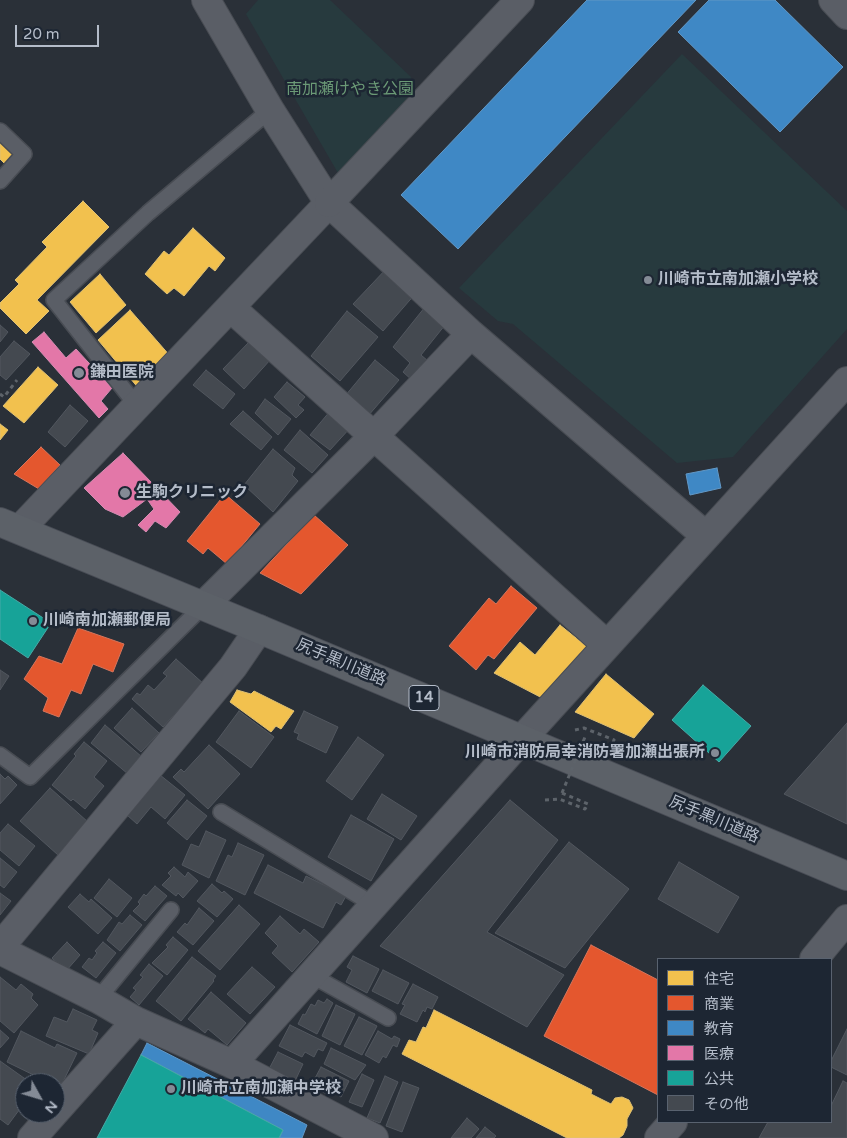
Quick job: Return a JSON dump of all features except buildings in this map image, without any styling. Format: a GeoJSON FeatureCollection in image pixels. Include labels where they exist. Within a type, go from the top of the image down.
{"type":"FeatureCollection","features":[{"type":"Feature","properties":{"kind":"main road","name":"尻手黒川道路"},"geometry":{"type":"LineString","coordinates":[[10,526],[847,876]]}},
{"type":"Feature","properties":{"kind":"street"},"geometry":{"type":"LineString","coordinates":[[206,0],[270,110],[330,203],[471,334],[706,536]]}},
{"type":"Feature","properties":{"kind":"street"},"geometry":{"type":"LineString","coordinates":[[10,526],[137,406],[520,0]]}},
{"type":"Feature","properties":{"kind":"street"},"geometry":{"type":"LineString","coordinates":[[833,0],[847,15]]}},
{"type":"Feature","properties":{"kind":"street"},"geometry":{"type":"LineString","coordinates":[[231,308],[607,645]]}},
{"type":"Feature","properties":{"kind":"street"},"geometry":{"type":"LineString","coordinates":[[203,606],[374,436],[471,334]]}},
{"type":"Feature","properties":{"kind":"street"},"geometry":{"type":"LineString","coordinates":[[232,1064],[522,739],[847,381]]}},
{"type":"Feature","properties":{"kind":"street"},"geometry":{"type":"LineString","coordinates":[[259,629],[232,666],[0,950],[98,999],[136,1021],[232,1064],[374,1138]]}},
{"type":"Feature","properties":{"kind":"street"},"geometry":{"type":"LineString","coordinates":[[815,958],[847,919]]}},
{"type":"Feature","properties":{"kind":"street"},"geometry":{"type":"LineString","coordinates":[[65,1102],[136,1021]]}},
{"type":"Feature","properties":{"kind":"street"},"geometry":{"type":"LineString","coordinates":[[32,1138],[46,1123]]}},
{"type":"Feature","properties":{"kind":"street"},"geometry":{"type":"LineString","coordinates":[[659,1138],[672,1123]]}},
{"type":"Feature","properties":{"kind":"lane"},"geometry":{"type":"LineString","coordinates":[[137,406],[54,300],[148,213],[270,110]]}},
{"type":"Feature","properties":{"kind":"lane"},"geometry":{"type":"LineString","coordinates":[[0,131],[24,154],[0,181]]}},
{"type":"Feature","properties":{"kind":"lane"},"geometry":{"type":"LineString","coordinates":[[0,756],[30,777],[203,606]]}},
{"type":"Feature","properties":{"kind":"lane"},"geometry":{"type":"LineString","coordinates":[[221,812],[374,904]]}},
{"type":"Feature","properties":{"kind":"lane"},"geometry":{"type":"LineString","coordinates":[[98,999],[170,910]]}},
{"type":"Feature","properties":{"kind":"lane"},"geometry":{"type":"LineString","coordinates":[[311,975],[388,1018]]}},
{"type":"Feature","properties":{"kind":"path"},"geometry":{"type":"LineString","coordinates":[[0,394],[4,397],[17,380]]}},
{"type":"Feature","properties":{"kind":"path"},"geometry":{"type":"LineString","coordinates":[[575,730],[584,728],[614,740],[610,747],[602,744]]}},
{"type":"Feature","properties":{"kind":"path"},"geometry":{"type":"LineString","coordinates":[[545,800],[559,799],[585,809],[588,804],[562,794],[585,737],[594,741]]}},
{"type":"Feature","properties":{"kind":"green space","name":"南加瀬けやき公園"},"geometry":{"type":"Polygon","coordinates":[[[258,0],[330,0],[411,77],[407,106],[338,173],[246,14],[258,0]]]}},
{"type":"Feature","properties":{"kind":"green space"},"geometry":{"type":"Polygon","coordinates":[[[682,54],[847,211],[847,329],[733,457],[677,463],[513,324],[498,321],[459,288],[682,54]]]}},
{"type":"Feature","properties":{"kind":"place","name":"川崎市立南加瀬小学校"},"geometry":{"type":"Point","coordinates":[648,280]}},
{"type":"Feature","properties":{"kind":"place","name":"鎌田医院"},"geometry":{"type":"Point","coordinates":[79,373]}},
{"type":"Feature","properties":{"kind":"place","name":"生駒クリニック"},"geometry":{"type":"Point","coordinates":[125,493]}},
{"type":"Feature","properties":{"kind":"place","name":"川崎南加瀬郵便局"},"geometry":{"type":"Point","coordinates":[33,621]}},
{"type":"Feature","properties":{"kind":"place","name":"川崎市消防局幸消防署加瀬出張所"},"geometry":{"type":"Point","coordinates":[715,753]}},
{"type":"Feature","properties":{"kind":"place","name":"川崎市立南加瀬中学校"},"geometry":{"type":"Point","coordinates":[171,1089]}}]}
